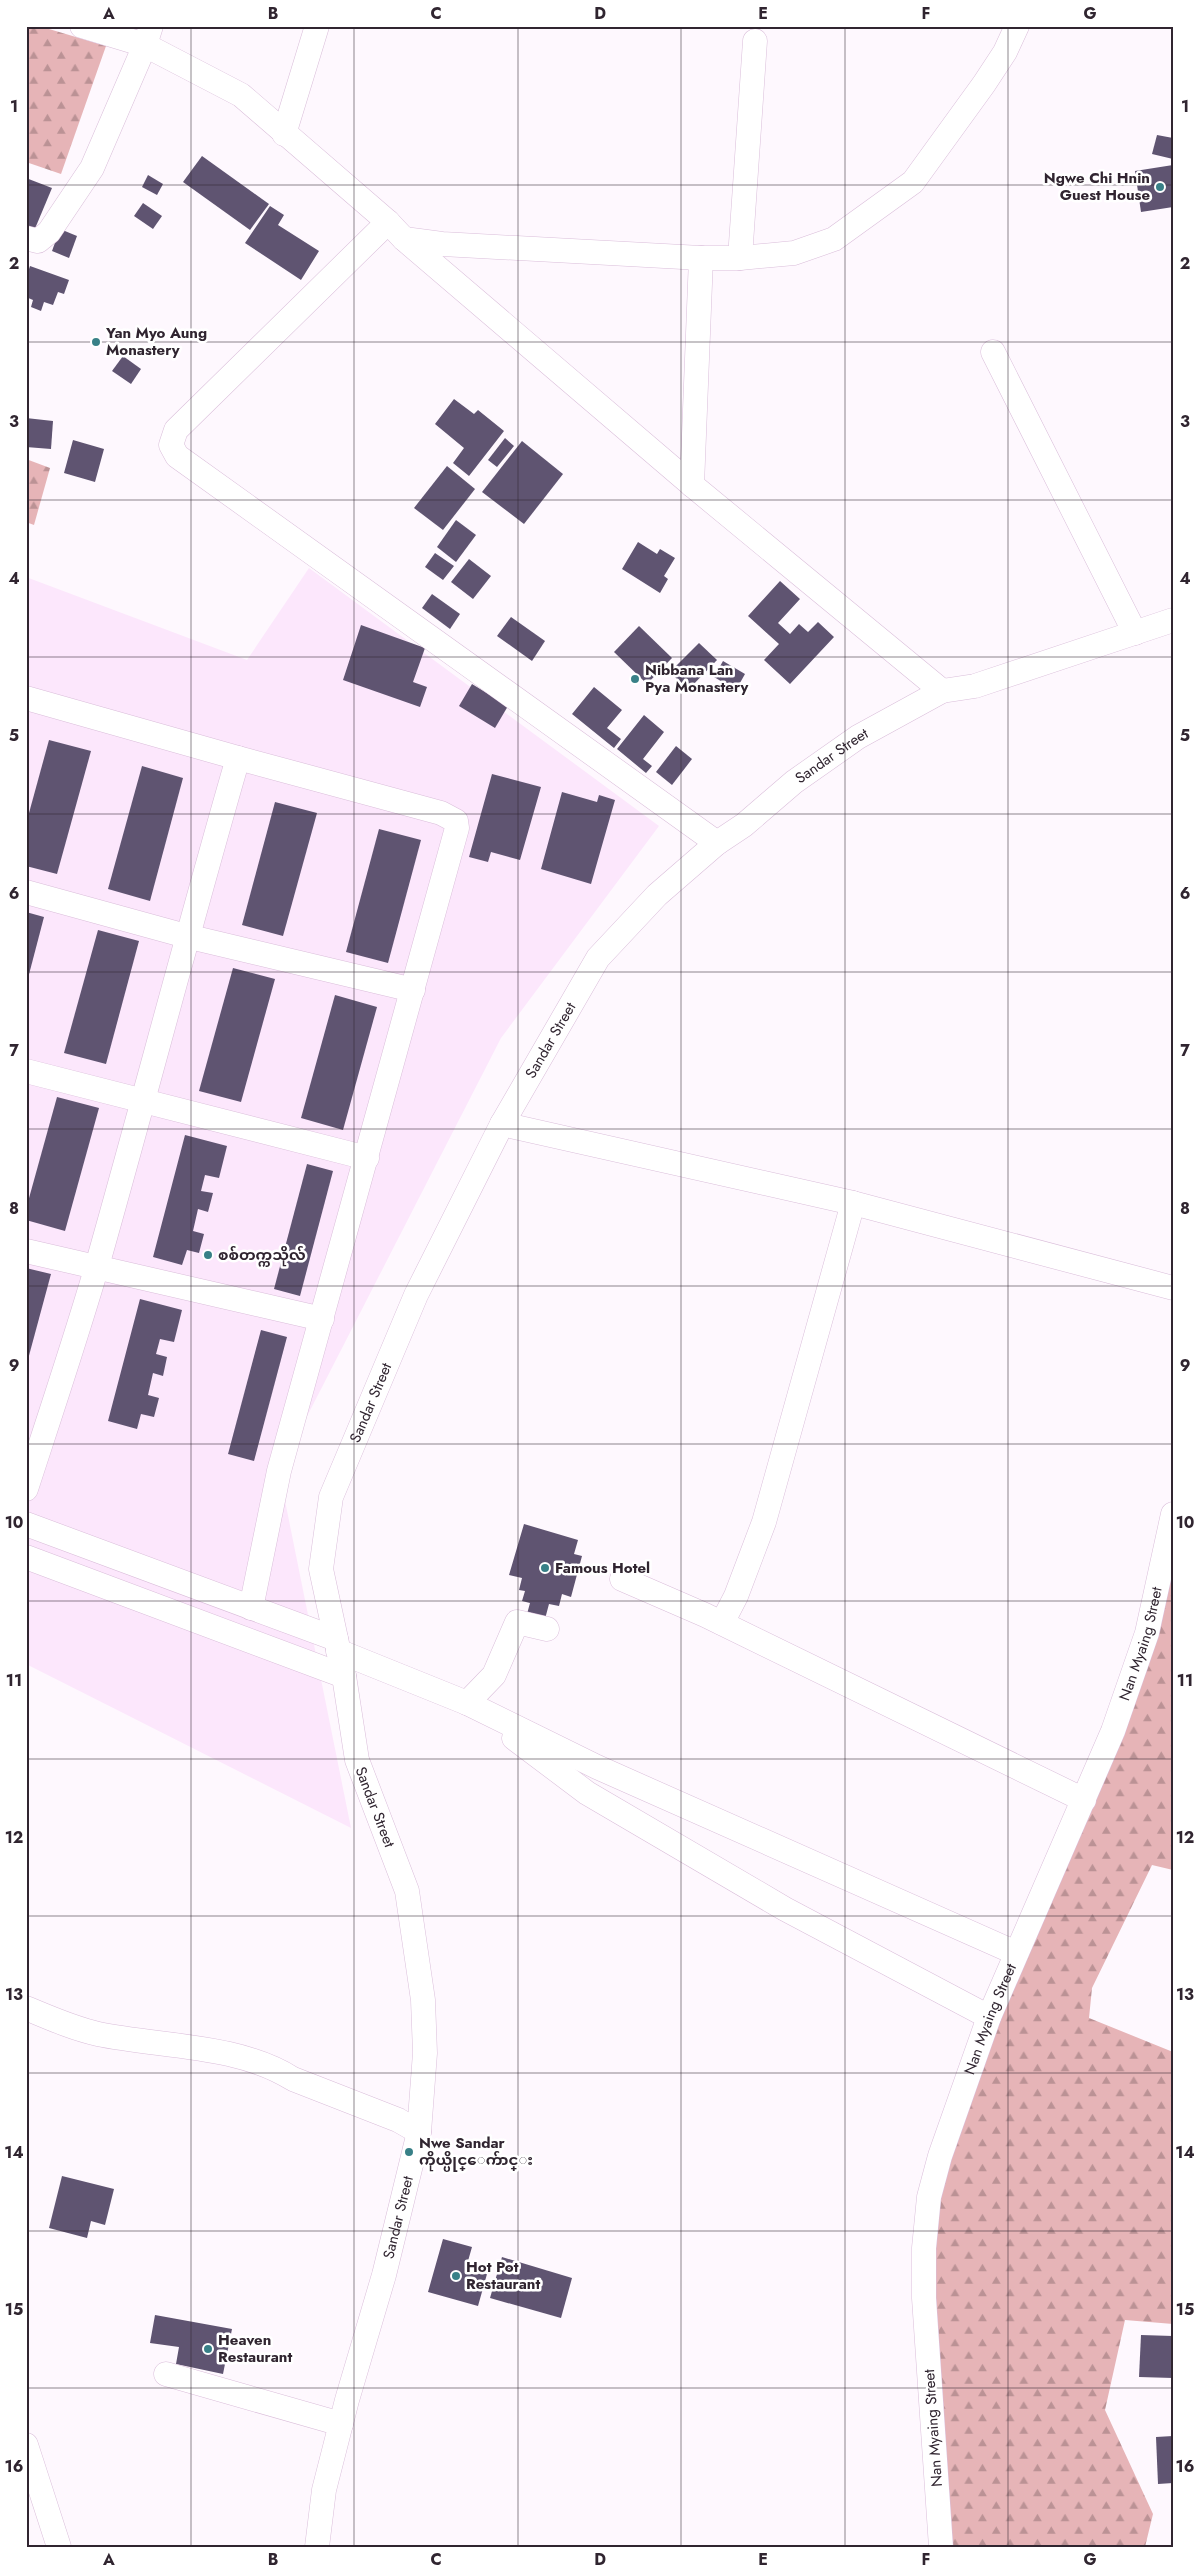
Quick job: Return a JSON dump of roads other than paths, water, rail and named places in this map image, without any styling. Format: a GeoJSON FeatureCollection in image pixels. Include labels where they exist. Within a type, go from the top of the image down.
{"type":"FeatureCollection","features":[{"type":"Feature","properties":{"kind":"street"},"geometry":{"type":"LineString","coordinates":[[82,26],[148,35],[241,95],[388,222],[404,240],[692,485],[942,691]]}},
{"type":"Feature","properties":{"kind":"street"},"geometry":{"type":"LineString","coordinates":[[284,134],[317,26]]}},
{"type":"Feature","properties":{"kind":"street"},"geometry":{"type":"LineString","coordinates":[[404,240],[442,244],[701,258],[740,258],[794,253],[834,239],[913,182],[1006,52],[1017,26]]}},
{"type":"Feature","properties":{"kind":"street"},"geometry":{"type":"LineString","coordinates":[[26,238],[38,241],[49,232],[92,168],[148,35]]}},
{"type":"Feature","properties":{"kind":"street"},"geometry":{"type":"LineString","coordinates":[[740,258],[756,41]]}},
{"type":"Feature","properties":{"kind":"street"},"geometry":{"type":"LineString","coordinates":[[388,222],[176,430],[171,445],[177,456],[717,843]]}},
{"type":"Feature","properties":{"kind":"street"},"geometry":{"type":"LineString","coordinates":[[692,485],[701,258]]}},
{"type":"Feature","properties":{"kind":"street"},"geometry":{"type":"LineString","coordinates":[[993,352],[1135,633]]}},
{"type":"Feature","properties":{"kind":"street","name":"Sandar Street"},"geometry":{"type":"LineString","coordinates":[[317,2547],[324,2490],[340,2424],[384,2275],[418,2132],[425,2044],[423,2000],[407,1891],[357,1760],[344,1676],[320,1569],[331,1496],[416,1295],[502,1124],[598,958],[657,895],[717,843],[744,825],[794,782],[858,737],[942,691],[975,686],[1173,620]]}},
{"type":"Feature","properties":{"kind":"street"},"geometry":{"type":"LineString","coordinates":[[26,698],[441,813],[456,821],[457,828],[413,990],[279,1471],[250,1608]]}},
{"type":"Feature","properties":{"kind":"street"},"geometry":{"type":"LineString","coordinates":[[26,1488],[96,1269],[144,1100],[186,936],[238,758]]}},
{"type":"Feature","properties":{"kind":"street"},"geometry":{"type":"LineString","coordinates":[[26,892],[186,936],[413,990]]}},
{"type":"Feature","properties":{"kind":"street"},"geometry":{"type":"LineString","coordinates":[[26,1071],[367,1158]]}},
{"type":"Feature","properties":{"kind":"street"},"geometry":{"type":"LineString","coordinates":[[502,1124],[853,1203],[1173,1288]]}},
{"type":"Feature","properties":{"kind":"street"},"geometry":{"type":"LineString","coordinates":[[722,1623],[736,1596],[764,1522],[853,1203]]}},
{"type":"Feature","properties":{"kind":"street"},"geometry":{"type":"LineString","coordinates":[[26,1251],[96,1269],[322,1319]]}},
{"type":"Feature","properties":{"kind":"street","name":"Nan Myaing Street"},"geometry":{"type":"LineString","coordinates":[[941,2547],[924,2298],[925,2239],[929,2198],[940,2156],[989,2017],[1113,1731],[1147,1633],[1173,1514]]}},
{"type":"Feature","properties":{"kind":"street"},"geometry":{"type":"LineString","coordinates":[[26,1524],[250,1608],[337,1645],[467,1702],[597,1767],[1016,1953]]}},
{"type":"Feature","properties":{"kind":"street"},"geometry":{"type":"LineString","coordinates":[[26,1556],[344,1676]]}},
{"type":"Feature","properties":{"kind":"street"},"geometry":{"type":"LineString","coordinates":[[622,1579],[722,1623],[1084,1800]]}},
{"type":"Feature","properties":{"kind":"street"},"geometry":{"type":"LineString","coordinates":[[467,1702],[494,1675],[517,1622],[547,1629]]}},
{"type":"Feature","properties":{"kind":"street"},"geometry":{"type":"LineString","coordinates":[[467,1702],[587,1793],[785,1909],[989,2017]]}},
{"type":"Feature","properties":{"kind":"street"},"geometry":{"type":"LineString","coordinates":[[26,2008],[68,2026],[98,2034],[255,2060],[293,2080],[398,2120],[418,2132]]}},
{"type":"Feature","properties":{"kind":"street"},"geometry":{"type":"LineString","coordinates":[[166,2374],[340,2424]]}},
{"type":"Feature","properties":{"kind":"street"},"geometry":{"type":"LineString","coordinates":[[26,2445],[59,2547]]}},
{"type":"Feature","properties":{"kind":"place","name":"Ngwe Chi Hnin Guest House"},"geometry":{"type":"Point","coordinates":[1160,187]}},
{"type":"Feature","properties":{"kind":"place","name":"Yan Myo Aung Monastery"},"geometry":{"type":"Point","coordinates":[96,342]}},
{"type":"Feature","properties":{"kind":"place","name":"Nibbana Lan Pya Monastery"},"geometry":{"type":"Point","coordinates":[635,679]}},
{"type":"Feature","properties":{"kind":"place","name":"စစ်‌တက္ကသိုလ်"},"geometry":{"type":"Point","coordinates":[208,1255]}},
{"type":"Feature","properties":{"kind":"place","name":"Famous Hotel"},"geometry":{"type":"Point","coordinates":[545,1568]}},
{"type":"Feature","properties":{"kind":"place","name":"Nwe Sandar ကိုယ္ပိုင္ေက်ာင္း"},"geometry":{"type":"Point","coordinates":[409,2152]}},
{"type":"Feature","properties":{"kind":"place","name":"Hot Pot Restaurant"},"geometry":{"type":"Point","coordinates":[456,2276]}},
{"type":"Feature","properties":{"kind":"place","name":"Heaven Restaurant"},"geometry":{"type":"Point","coordinates":[208,2349]}}]}
